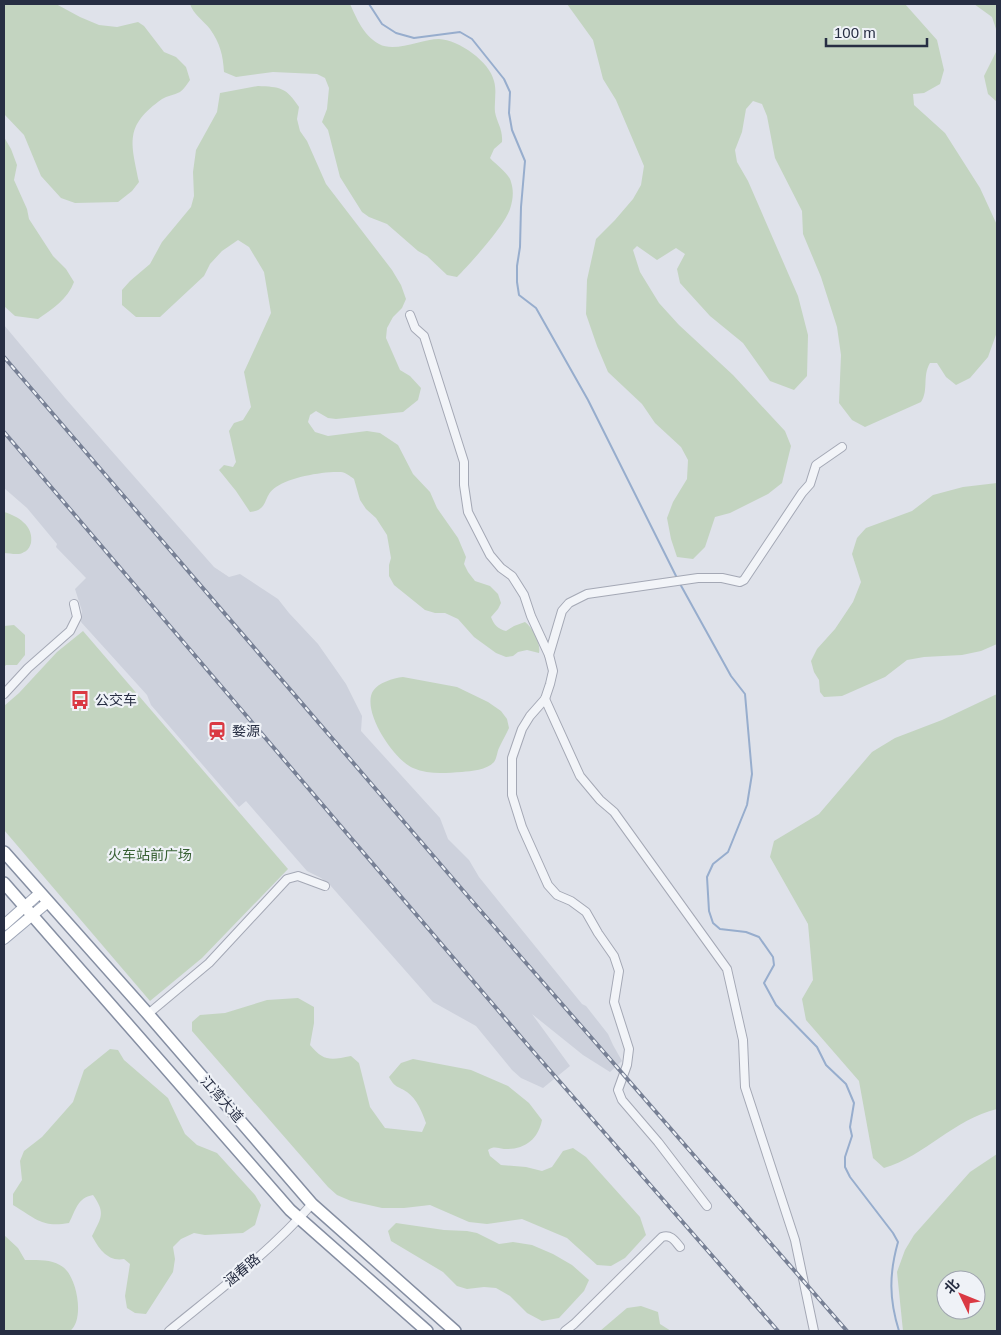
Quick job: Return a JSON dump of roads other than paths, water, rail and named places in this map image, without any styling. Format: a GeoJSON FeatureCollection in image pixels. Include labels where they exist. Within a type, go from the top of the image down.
{"type":"FeatureCollection","features":[{"type":"Feature","properties":{"kind":"highway","name":"江湾大道"},"geometry":{"type":"LineString","coordinates":[[4,852],[148,1014],[312,1204],[455,1331]]}},
{"type":"Feature","properties":{"kind":"highway","name":"江湾大道"},"geometry":{"type":"LineString","coordinates":[[4,883],[290,1210],[427,1331]]}},
{"type":"Feature","properties":{"kind":"main road"},"geometry":{"type":"LineString","coordinates":[[4,940],[28,912],[40,893]]}},
{"type":"Feature","properties":{"kind":"main road"},"geometry":{"type":"LineString","coordinates":[[4,925],[48,902]]}},
{"type":"Feature","properties":{"kind":"street"},"geometry":{"type":"LineString","coordinates":[[410,315],[415,328],[424,336],[464,462],[464,484],[468,512],[490,556],[512,576],[524,595],[531,616],[549,655],[553,671],[545,699],[530,716],[522,729],[512,758],[512,795],[516,809],[548,884],[558,895],[571,901],[586,912],[614,956],[619,971],[614,1002],[629,1049],[628,1065],[618,1090],[622,1100],[658,1142],[707,1206]]}},
{"type":"Feature","properties":{"kind":"street"},"geometry":{"type":"LineString","coordinates":[[549,655],[562,611],[569,603],[587,594],[698,578],[722,578],[740,582],[744,580],[810,484],[816,465],[842,447]]}},
{"type":"Feature","properties":{"kind":"street"},"geometry":{"type":"LineString","coordinates":[[4,694],[28,668],[70,631],[77,617],[74,604]]}},
{"type":"Feature","properties":{"kind":"street"},"geometry":{"type":"LineString","coordinates":[[545,699],[580,776],[600,800],[614,812],[727,970],[743,1040],[745,1087],[796,1240],[814,1331]]}},
{"type":"Feature","properties":{"kind":"street"},"geometry":{"type":"LineString","coordinates":[[148,1014],[210,963],[287,879],[298,876],[325,886]]}},
{"type":"Feature","properties":{"kind":"street","name":"涵春路"},"geometry":{"type":"LineString","coordinates":[[169,1331],[259,1256],[300,1218],[312,1204]]}},
{"type":"Feature","properties":{"kind":"street"},"geometry":{"type":"LineString","coordinates":[[565,1331],[662,1237],[672,1238],[680,1247]]}},
{"type":"Feature","properties":{"kind":"waterway"},"geometry":{"type":"LineString","coordinates":[[369,4],[382,24],[396,33],[414,38],[460,32],[472,39],[504,79],[510,92],[509,113],[512,130],[525,161],[520,247],[517,266],[519,295],[536,308],[588,400],[677,578]]}},
{"type":"Feature","properties":{"kind":"waterway"},"geometry":{"type":"LineString","coordinates":[[679,582],[731,676],[745,694],[752,774],[747,805],[728,852],[713,864],[707,877],[709,911],[713,923],[720,929],[746,932],[759,937],[773,957],[774,965],[764,983],[776,1005],[817,1047],[826,1065],[846,1084],[854,1103],[850,1127],[852,1136],[845,1157],[845,1167],[850,1177],[898,1242],[891,1286],[893,1308],[899,1331]]}},
{"type":"Feature","properties":{"kind":"railway"},"geometry":{"type":"LineString","coordinates":[[4,357],[466,894],[847,1331]]}},
{"type":"Feature","properties":{"kind":"railway"},"geometry":{"type":"LineString","coordinates":[[4,432],[532,1050],[778,1331]]}},
{"type":"Feature","properties":{"kind":"place","name":"公交车"},"geometry":{"type":"Point","coordinates":[80,700]}},
{"type":"Feature","properties":{"kind":"place","name":"婺源"},"geometry":{"type":"Point","coordinates":[217,731]}},
{"type":"Feature","properties":{"kind":"park label","name":"火车站前广场"},"geometry":{"type":"Point","coordinates":[150,855]}}]}
